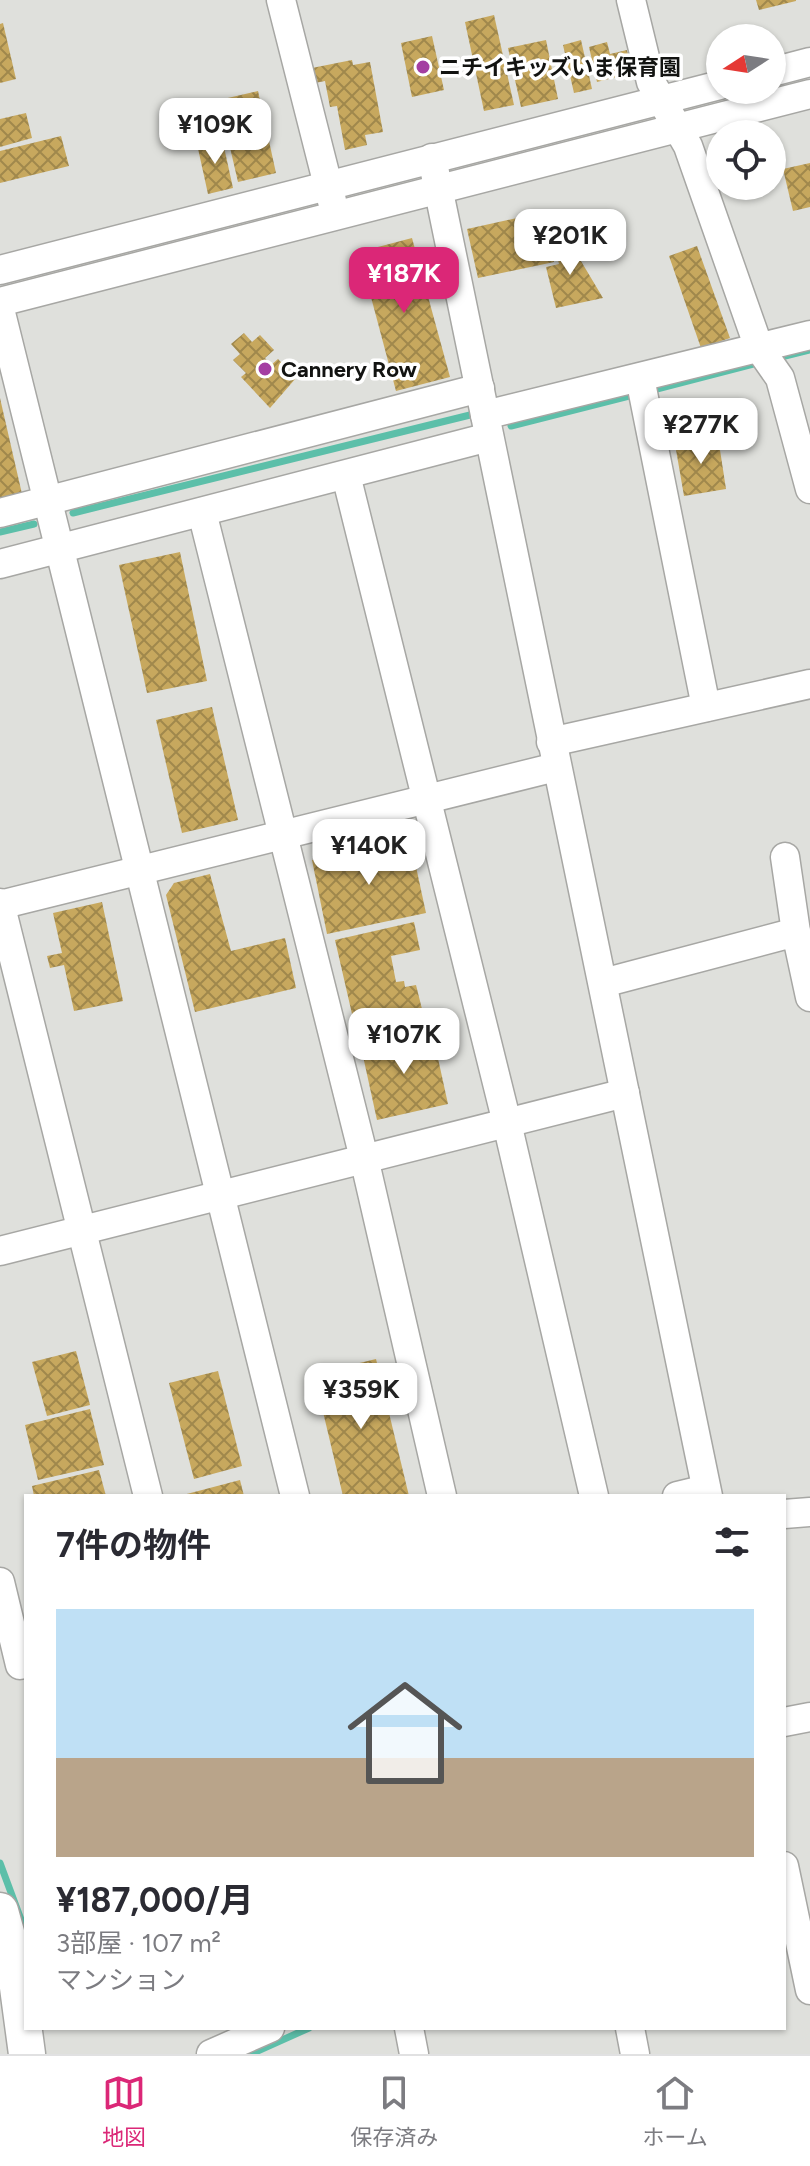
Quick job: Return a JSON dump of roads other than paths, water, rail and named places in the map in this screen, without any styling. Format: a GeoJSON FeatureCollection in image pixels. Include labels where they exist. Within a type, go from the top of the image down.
{"type":"FeatureCollection","features":[{"type":"Feature","properties":{"kind":"main road"},"geometry":{"type":"LineString","coordinates":[[0,1911],[15,1965],[27,2054]]}},
{"type":"Feature","properties":{"kind":"street"},"geometry":{"type":"LineString","coordinates":[[281,0],[336,216]]}},
{"type":"Feature","properties":{"kind":"street"},"geometry":{"type":"LineString","coordinates":[[631,0],[651,82],[688,146],[766,353],[780,378],[810,489]]}},
{"type":"Feature","properties":{"kind":"street"},"geometry":{"type":"LineString","coordinates":[[786,68],[810,62]]}},
{"type":"Feature","properties":{"kind":"street"},"geometry":{"type":"LineString","coordinates":[[0,270],[706,89]]}},
{"type":"Feature","properties":{"kind":"street"},"geometry":{"type":"LineString","coordinates":[[0,302],[810,94]]}},
{"type":"Feature","properties":{"kind":"street"},"geometry":{"type":"LineString","coordinates":[[432,158],[707,1492]]}},
{"type":"Feature","properties":{"kind":"street"},"geometry":{"type":"LineString","coordinates":[[0,309],[62,548],[295,1494]]}},
{"type":"Feature","properties":{"kind":"street"},"geometry":{"type":"LineString","coordinates":[[0,564],[346,475],[487,426],[642,388],[766,353],[810,335]]}},
{"type":"Feature","properties":{"kind":"street"},"geometry":{"type":"LineString","coordinates":[[0,513],[480,388]]}},
{"type":"Feature","properties":{"kind":"street"},"geometry":{"type":"LineString","coordinates":[[642,388],[706,707]]}},
{"type":"Feature","properties":{"kind":"street"},"geometry":{"type":"LineString","coordinates":[[346,475],[507,1123],[594,1494]]}},
{"type":"Feature","properties":{"kind":"street"},"geometry":{"type":"LineString","coordinates":[[202,512],[364,1158],[442,1494]]}},
{"type":"Feature","properties":{"kind":"street"},"geometry":{"type":"LineString","coordinates":[[148,1494],[0,904],[427,799],[553,754],[706,707],[810,684]]}},
{"type":"Feature","properties":{"kind":"street"},"geometry":{"type":"LineString","coordinates":[[785,857],[810,997]]}},
{"type":"Feature","properties":{"kind":"street"},"geometry":{"type":"LineString","coordinates":[[603,983],[796,932]]}},
{"type":"Feature","properties":{"kind":"street"},"geometry":{"type":"LineString","coordinates":[[0,1251],[625,1093]]}},
{"type":"Feature","properties":{"kind":"street"},"geometry":{"type":"LineString","coordinates":[[786,1514],[810,1512]]}},
{"type":"Feature","properties":{"kind":"street"},"geometry":{"type":"LineString","coordinates":[[0,1582],[15,1666]]}},
{"type":"Feature","properties":{"kind":"street"},"geometry":{"type":"LineString","coordinates":[[786,1722],[810,1717]]}},
{"type":"Feature","properties":{"kind":"street"},"geometry":{"type":"LineString","coordinates":[[793,1900],[810,1990]]}},
{"type":"Feature","properties":{"kind":"street"},"geometry":{"type":"LineString","coordinates":[[211,2054],[266,2030]]}},
{"type":"Feature","properties":{"kind":"street"},"geometry":{"type":"LineString","coordinates":[[409,2030],[414,2054]]}},
{"type":"Feature","properties":{"kind":"street"},"geometry":{"type":"LineString","coordinates":[[630,2030],[635,2054]]}},
{"type":"Feature","properties":{"kind":"waterway"},"geometry":{"type":"LineString","coordinates":[[773,359],[810,350]]}},
{"type":"Feature","properties":{"kind":"waterway"},"geometry":{"type":"LineString","coordinates":[[649,391],[761,362]]}},
{"type":"Feature","properties":{"kind":"waterway"},"geometry":{"type":"LineString","coordinates":[[511,426],[637,394]]}},
{"type":"Feature","properties":{"kind":"waterway"},"geometry":{"type":"LineString","coordinates":[[73,513],[470,415]]}},
{"type":"Feature","properties":{"kind":"waterway"},"geometry":{"type":"LineString","coordinates":[[0,532],[34,524]]}},
{"type":"Feature","properties":{"kind":"waterway"},"geometry":{"type":"LineString","coordinates":[[0,1863],[24,1928]]}},
{"type":"Feature","properties":{"kind":"waterway"},"geometry":{"type":"LineString","coordinates":[[251,2054],[305,2030]]}},
{"type":"Feature","properties":{"kind":"place","name":"ニチイキッズいま保育園"},"geometry":{"type":"Point","coordinates":[423,67]}},
{"type":"Feature","properties":{"kind":"place","name":"Cannery Row"},"geometry":{"type":"Point","coordinates":[265,369]}}]}
